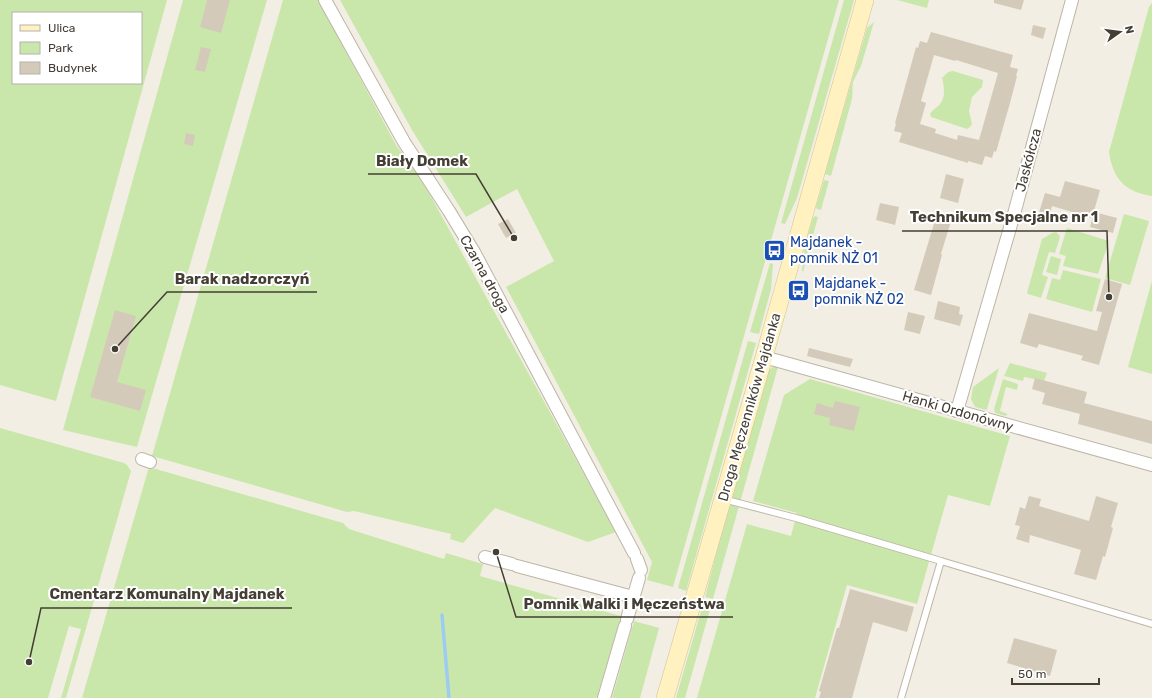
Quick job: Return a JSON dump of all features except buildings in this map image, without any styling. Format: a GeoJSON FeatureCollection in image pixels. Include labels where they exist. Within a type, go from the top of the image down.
{"type":"FeatureCollection","features":[{"type":"Feature","properties":{"kind":"street","name":"Czarna droga"},"geometry":{"type":"LineString","coordinates":[[325,0],[404,142],[474,252],[638,565],[633,597]]}},
{"type":"Feature","properties":{"kind":"street","name":"Droga Męczenników Majdanka"},"geometry":{"type":"LineString","coordinates":[[665,698],[764,357],[865,0]]}},
{"type":"Feature","properties":{"kind":"street","name":"Jaskółcza"},"geometry":{"type":"LineString","coordinates":[[957,411],[1014,214],[1072,0]]}},
{"type":"Feature","properties":{"kind":"street","name":"Hanki Ordonówny"},"geometry":{"type":"LineString","coordinates":[[764,357],[1152,465]]}},
{"type":"Feature","properties":{"kind":"street"},"geometry":{"type":"LineString","coordinates":[[486,557],[633,597],[604,698]]}},
{"type":"Feature","properties":{"kind":"lane"},"geometry":{"type":"LineString","coordinates":[[723,499],[796,518],[1152,624]]}},
{"type":"Feature","properties":{"kind":"lane"},"geometry":{"type":"LineString","coordinates":[[901,698],[941,561]]}},
{"type":"Feature","properties":{"kind":"green space"},"geometry":{"type":"Polygon","coordinates":[[[0,0],[167,0],[56,401],[0,385],[0,0]]]}},
{"type":"Feature","properties":{"kind":"green space"},"geometry":{"type":"Polygon","coordinates":[[[183,0],[267,0],[137,447],[63,430],[183,0]]]}},
{"type":"Feature","properties":{"kind":"green space"},"geometry":{"type":"Polygon","coordinates":[[[283,0],[318,0],[396,145],[419,175],[616,532],[588,542],[495,508],[463,543],[450,539],[451,534],[354,511],[347,512],[152,456],[283,0]]]}},
{"type":"Feature","properties":{"kind":"green space"},"geometry":{"type":"Polygon","coordinates":[[[340,0],[839,0],[673,587],[647,580],[652,562],[506,287],[554,261],[517,189],[466,217],[412,130],[340,0]]]}},
{"type":"Feature","properties":{"kind":"green space"},"geometry":{"type":"Polygon","coordinates":[[[844,0],[854,0],[797,198],[785,224],[781,223],[844,0]]]}},
{"type":"Feature","properties":{"kind":"green space"},"geometry":{"type":"Polygon","coordinates":[[[897,0],[929,0],[927,8],[897,0]]]}},
{"type":"Feature","properties":{"kind":"green space"},"geometry":{"type":"Polygon","coordinates":[[[1152,3],[1152,196],[1134,191],[1122,183],[1114,170],[1109,152],[1149,7],[1152,3]]]}},
{"type":"Feature","properties":{"kind":"green space"},"geometry":{"type":"Polygon","coordinates":[[[874,22],[861,66],[853,82],[852,99],[831,176],[825,174],[867,28],[874,22]]]}},
{"type":"Feature","properties":{"kind":"green space"},"geometry":{"type":"Polygon","coordinates":[[[953,71],[983,80],[982,87],[972,97],[969,111],[972,124],[967,129],[931,117],[930,114],[940,104],[944,95],[942,78],[948,72],[953,71]]]}},
{"type":"Feature","properties":{"kind":"green space"},"geometry":{"type":"Polygon","coordinates":[[[824,180],[829,181],[821,210],[817,209],[816,207],[824,180]]]}},
{"type":"Feature","properties":{"kind":"green space"},"geometry":{"type":"Polygon","coordinates":[[[1124,214],[1149,221],[1130,285],[1105,278],[1124,214]]]}},
{"type":"Feature","properties":{"kind":"green space"},"geometry":{"type":"Polygon","coordinates":[[[815,216],[818,217],[803,272],[805,245],[813,218],[815,216]]]}},
{"type":"Feature","properties":{"kind":"green space"},"geometry":{"type":"Polygon","coordinates":[[[1067,228],[1109,241],[1098,274],[1063,266],[1066,256],[1059,254],[1067,228]]]}},
{"type":"Feature","properties":{"kind":"green space"},"geometry":{"type":"Polygon","coordinates":[[[1056,232],[1060,237],[1055,253],[1049,252],[1042,275],[1048,277],[1041,298],[1028,294],[1027,293],[1042,239],[1056,232]]]}},
{"type":"Feature","properties":{"kind":"green space"},"geometry":{"type":"Polygon","coordinates":[[[1051,256],[1061,259],[1057,275],[1046,272],[1051,256]]]}},
{"type":"Feature","properties":{"kind":"green space"},"geometry":{"type":"Polygon","coordinates":[[[770,263],[773,264],[771,289],[759,334],[750,332],[770,263]]]}},
{"type":"Feature","properties":{"kind":"green space"},"geometry":{"type":"Polygon","coordinates":[[[1063,270],[1101,279],[1092,312],[1046,299],[1052,278],[1060,280],[1063,270]]]}},
{"type":"Feature","properties":{"kind":"green space"},"geometry":{"type":"Polygon","coordinates":[[[1152,281],[1152,374],[1128,367],[1152,281]]]}},
{"type":"Feature","properties":{"kind":"green space"},"geometry":{"type":"Polygon","coordinates":[[[748,341],[756,343],[686,591],[678,588],[748,341]]]}},
{"type":"Feature","properties":{"kind":"green space"},"geometry":{"type":"Polygon","coordinates":[[[1010,363],[1047,373],[1044,381],[1024,377],[1023,381],[1004,376],[1010,363]]]}},
{"type":"Feature","properties":{"kind":"green space"},"geometry":{"type":"Polygon","coordinates":[[[774,366],[778,367],[713,599],[705,597],[723,527],[769,370],[774,366]]]}},
{"type":"Feature","properties":{"kind":"green space"},"geometry":{"type":"Polygon","coordinates":[[[999,368],[987,409],[975,407],[971,399],[973,387],[999,368]]]}},
{"type":"Feature","properties":{"kind":"green space"},"geometry":{"type":"Polygon","coordinates":[[[810,379],[1010,436],[990,506],[948,495],[917,604],[847,585],[815,698],[697,698],[747,524],[791,536],[797,513],[753,501],[784,395],[810,379]]]}},
{"type":"Feature","properties":{"kind":"green space"},"geometry":{"type":"Polygon","coordinates":[[[1003,379],[1018,384],[1017,390],[1006,387],[1000,411],[1008,414],[1005,416],[995,413],[994,409],[1003,379]]]}},
{"type":"Feature","properties":{"kind":"green space"},"geometry":{"type":"Polygon","coordinates":[[[0,428],[124,463],[131,471],[66,698],[61,698],[81,629],[69,626],[48,698],[0,698],[0,428]]]}},
{"type":"Feature","properties":{"kind":"green space"},"geometry":{"type":"Polygon","coordinates":[[[149,467],[343,523],[349,529],[444,559],[446,553],[483,564],[480,576],[621,616],[597,698],[82,698],[149,467]]]}},
{"type":"Feature","properties":{"kind":"green space"},"geometry":{"type":"Polygon","coordinates":[[[703,604],[711,606],[685,698],[676,698],[703,604]]]}},
{"type":"Feature","properties":{"kind":"green space"},"geometry":{"type":"Polygon","coordinates":[[[634,621],[659,628],[640,698],[612,698],[634,621]]]}},
{"type":"Feature","properties":{"kind":"waterway"},"geometry":{"type":"LineString","coordinates":[[442,615],[449,698]]}},
{"type":"Feature","properties":{"kind":"place","name":"Biały Domek"},"geometry":{"type":"Point","coordinates":[514,238]}},
{"type":"Feature","properties":{"kind":"place","name":"Majdanek - pomnik NŻ 01"},"geometry":{"type":"Point","coordinates":[774,250]}},
{"type":"Feature","properties":{"kind":"place","name":"Majdanek - pomnik NŻ 02"},"geometry":{"type":"Point","coordinates":[798,291]}},
{"type":"Feature","properties":{"kind":"place","name":"Technikum Specjalne nr 1"},"geometry":{"type":"Point","coordinates":[1109,297]}},
{"type":"Feature","properties":{"kind":"place","name":"Barak nadzorczyń"},"geometry":{"type":"Point","coordinates":[115,349]}},
{"type":"Feature","properties":{"kind":"place","name":"Pomnik Walki i Męczeństwa"},"geometry":{"type":"Point","coordinates":[496,552]}},
{"type":"Feature","properties":{"kind":"place","name":"Cmentarz Komunalny Majdanek"},"geometry":{"type":"Point","coordinates":[29,662]}}]}
